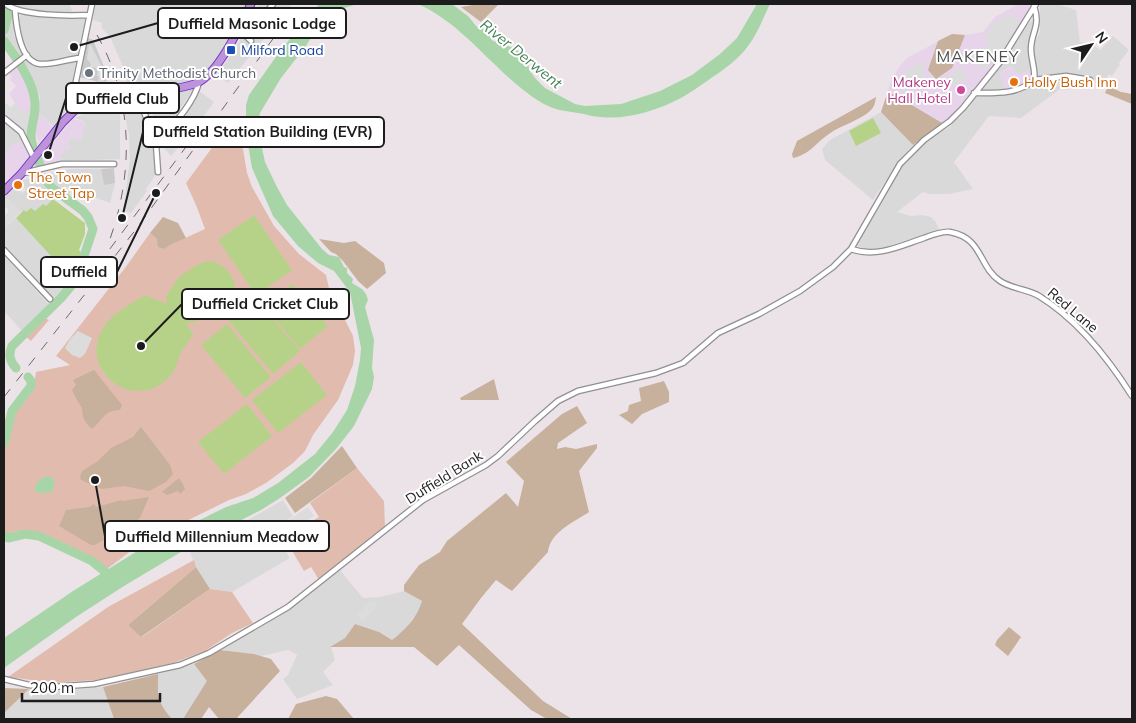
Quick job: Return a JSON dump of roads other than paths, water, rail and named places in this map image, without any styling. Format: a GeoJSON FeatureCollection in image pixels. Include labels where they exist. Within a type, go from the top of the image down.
{"type":"FeatureCollection","features":[{"type":"Feature","properties":{"kind":"highway"},"geometry":{"type":"LineString","coordinates":[[4,191],[22,173],[62,122],[74,111],[89,103],[111,97],[187,86],[199,82],[210,73],[229,46],[251,4]]}},
{"type":"Feature","properties":{"kind":"street"},"geometry":{"type":"LineString","coordinates":[[74,111],[72,100],[92,4]]}},
{"type":"Feature","properties":{"kind":"street"},"geometry":{"type":"LineString","coordinates":[[251,41],[247,37],[273,4]]}},
{"type":"Feature","properties":{"kind":"street"},"geometry":{"type":"LineString","coordinates":[[1034,80],[1035,75],[1030,47],[1036,29],[1035,5]]}},
{"type":"Feature","properties":{"kind":"street","name":"Duffield Bank"},"geometry":{"type":"LineString","coordinates":[[4,679],[29,685],[52,687],[94,684],[180,665],[209,653],[288,607],[424,500],[492,460],[558,401],[578,391],[656,373],[683,363],[718,333],[759,314],[800,291],[833,267],[851,249],[900,164],[924,140],[950,121],[974,93],[1000,62],[1035,5]]}},
{"type":"Feature","properties":{"kind":"street"},"geometry":{"type":"LineString","coordinates":[[8,8],[60,16],[89,15]]}},
{"type":"Feature","properties":{"kind":"street"},"geometry":{"type":"LineString","coordinates":[[8,8],[18,37],[27,55],[39,64],[80,58]]}},
{"type":"Feature","properties":{"kind":"street"},"geometry":{"type":"LineString","coordinates":[[4,73],[27,55]]}},
{"type":"Feature","properties":{"kind":"street"},"geometry":{"type":"LineString","coordinates":[[974,93],[1006,93],[1026,86],[1034,80],[1066,76],[1090,80]]}},
{"type":"Feature","properties":{"kind":"street"},"geometry":{"type":"LineString","coordinates":[[156,144],[185,108],[195,93],[199,82]]}},
{"type":"Feature","properties":{"kind":"street"},"geometry":{"type":"LineString","coordinates":[[137,93],[156,144],[158,172]]}},
{"type":"Feature","properties":{"kind":"street"},"geometry":{"type":"LineString","coordinates":[[4,118],[21,132],[34,157]]}},
{"type":"Feature","properties":{"kind":"street"},"geometry":{"type":"LineString","coordinates":[[22,173],[62,164],[114,164]]}},
{"type":"Feature","properties":{"kind":"street","name":"Red Lane"},"geometry":{"type":"LineString","coordinates":[[851,249],[885,252],[932,235],[949,232],[974,242],[988,268],[999,280],[1009,286],[1036,294],[1050,303],[1082,331],[1116,370],[1132,396]]}},
{"type":"Feature","properties":{"kind":"street"},"geometry":{"type":"LineString","coordinates":[[4,250],[50,299]]}},
{"type":"Feature","properties":{"kind":"water"},"geometry":{"type":"Polygon","coordinates":[[[319,4],[357,4],[338,10],[334,8],[318,26],[306,46],[281,78],[260,113],[257,125],[265,162],[287,205],[322,249],[329,255],[339,257],[344,267],[347,268],[347,273],[353,279],[352,283],[366,294],[368,300],[365,307],[374,340],[372,368],[374,377],[372,389],[354,426],[336,449],[309,477],[261,510],[191,546],[124,586],[4,668],[4,638],[73,591],[139,550],[226,507],[253,498],[278,483],[315,454],[333,432],[347,410],[355,386],[361,348],[350,292],[334,271],[318,263],[298,246],[273,216],[252,168],[246,133],[246,105],[249,95],[280,51],[319,4]]]}},
{"type":"Feature","properties":{"kind":"water","name":"River Derwent"},"geometry":{"type":"Polygon","coordinates":[[[418,4],[452,4],[469,17],[476,26],[484,29],[493,41],[511,47],[523,54],[528,61],[529,70],[545,88],[575,104],[585,106],[621,104],[660,91],[692,75],[720,54],[737,38],[757,4],[770,4],[749,45],[722,71],[684,96],[663,106],[642,113],[611,118],[560,110],[542,103],[510,79],[452,25],[436,13],[418,4]]]}},
{"type":"Feature","properties":{"kind":"water"},"geometry":{"type":"Polygon","coordinates":[[[48,476],[54,479],[52,492],[38,493],[34,490],[39,481],[48,476]]]}},
{"type":"Feature","properties":{"kind":"waterway"},"geometry":{"type":"LineString","coordinates":[[4,10],[8,15],[4,30]]}},
{"type":"Feature","properties":{"kind":"waterway"},"geometry":{"type":"LineString","coordinates":[[4,41],[17,59]]}},
{"type":"Feature","properties":{"kind":"waterway"},"geometry":{"type":"LineString","coordinates":[[20,64],[29,80],[35,103],[31,136],[33,148]]}},
{"type":"Feature","properties":{"kind":"waterway"},"geometry":{"type":"LineString","coordinates":[[38,160],[40,165]]}},
{"type":"Feature","properties":{"kind":"waterway"},"geometry":{"type":"LineString","coordinates":[[16,368],[10,358],[12,346],[61,298],[76,280],[93,229],[88,217],[82,210],[52,188],[44,178]]}},
{"type":"Feature","properties":{"kind":"waterway"},"geometry":{"type":"LineString","coordinates":[[4,443],[12,411],[31,386],[31,381],[28,377]]}},
{"type":"Feature","properties":{"kind":"waterway"},"geometry":{"type":"LineString","coordinates":[[4,535],[8,538],[25,534],[39,536],[92,561],[110,576]]}},
{"type":"Feature","properties":{"kind":"railway"},"geometry":{"type":"LineString","coordinates":[[4,397],[137,228],[280,29],[303,4]]}},
{"type":"Feature","properties":{"kind":"railway"},"geometry":{"type":"LineString","coordinates":[[97,35],[109,59],[118,84],[126,135],[123,187],[110,239]]}},
{"type":"Feature","properties":{"kind":"railway"},"geometry":{"type":"LineString","coordinates":[[86,281],[206,120]]}},
{"type":"Feature","properties":{"kind":"place","name":"Duffield Masonic Lodge"},"geometry":{"type":"Point","coordinates":[74,47]}},
{"type":"Feature","properties":{"kind":"place","name":"Milford Road"},"geometry":{"type":"Point","coordinates":[231,50]}},
{"type":"Feature","properties":{"kind":"place","name":"Trinity Methodist Church"},"geometry":{"type":"Point","coordinates":[89,73]}},
{"type":"Feature","properties":{"kind":"place","name":"Holly Bush Inn"},"geometry":{"type":"Point","coordinates":[1014,82]}},
{"type":"Feature","properties":{"kind":"place","name":"Makeney Hall Hotel"},"geometry":{"type":"Point","coordinates":[961,90]}},
{"type":"Feature","properties":{"kind":"place","name":"Duffield Club"},"geometry":{"type":"Point","coordinates":[48,155]}},
{"type":"Feature","properties":{"kind":"place","name":"The Town Street Tap"},"geometry":{"type":"Point","coordinates":[18,185]}},
{"type":"Feature","properties":{"kind":"place","name":"Duffield"},"geometry":{"type":"Point","coordinates":[156,193]}},
{"type":"Feature","properties":{"kind":"place","name":"Duffield Station Building (EVR)"},"geometry":{"type":"Point","coordinates":[122,218]}},
{"type":"Feature","properties":{"kind":"place","name":"Duffield Cricket Club"},"geometry":{"type":"Point","coordinates":[141,346]}},
{"type":"Feature","properties":{"kind":"place","name":"Duffield Millennium Meadow"},"geometry":{"type":"Point","coordinates":[95,480]}},
{"type":"Feature","properties":{"kind":"district","name":"MAKENEY"},"geometry":{"type":"Point","coordinates":[978,56]}}]}
